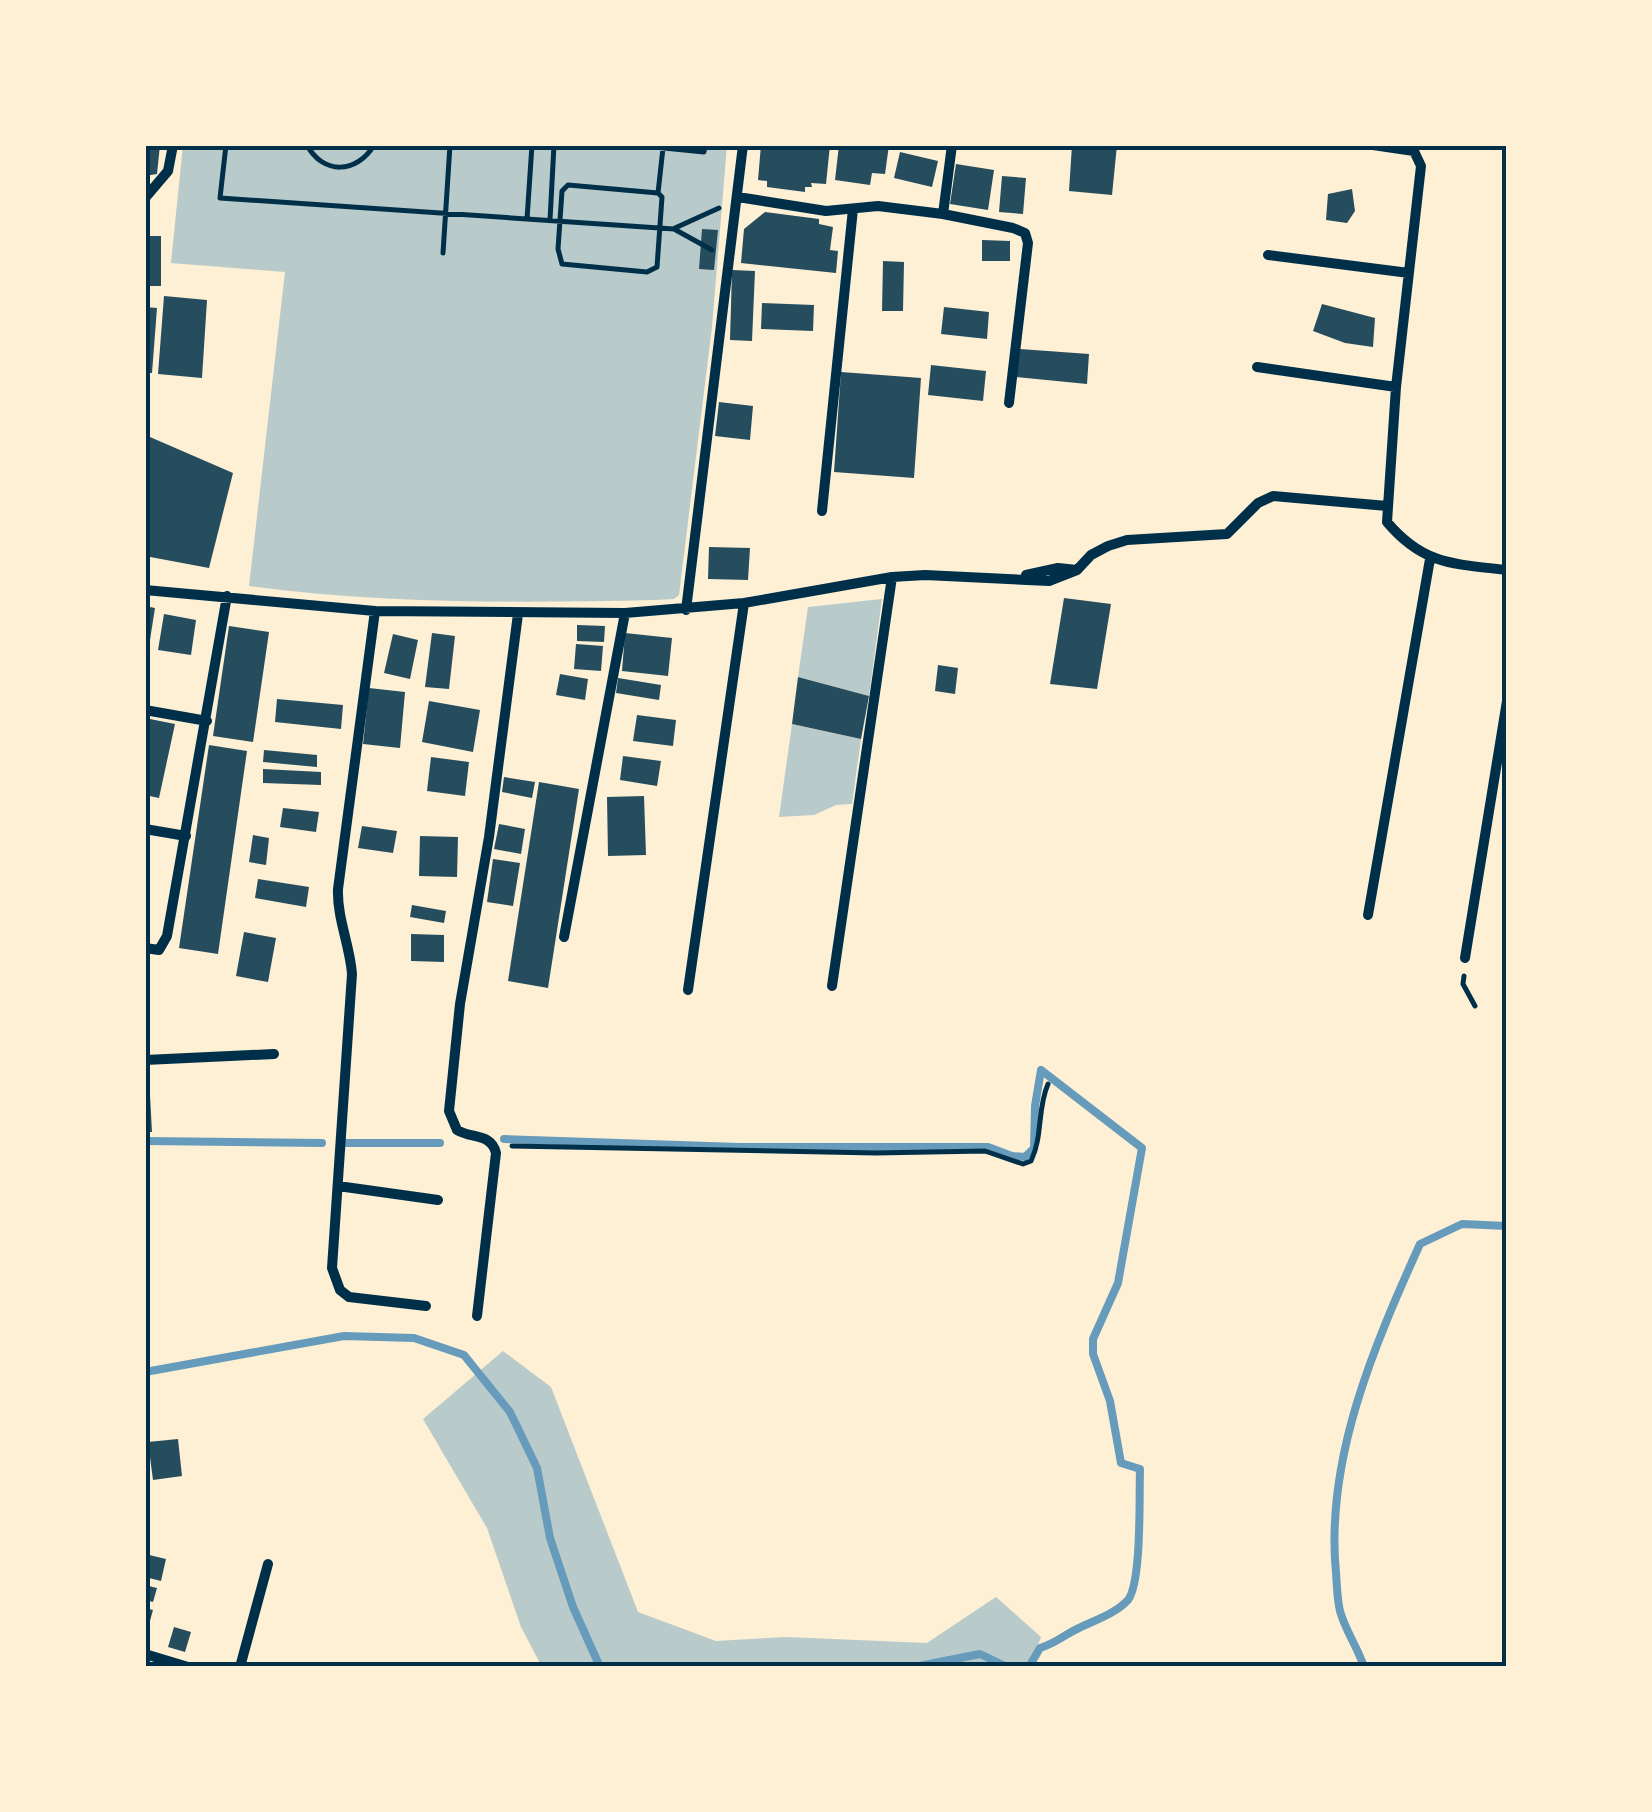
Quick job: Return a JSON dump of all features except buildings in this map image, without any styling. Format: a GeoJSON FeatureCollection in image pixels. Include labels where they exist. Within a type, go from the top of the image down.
{"type":"FeatureCollection","features":[{"type":"Feature","properties":{"kind":"street"},"geometry":{"type":"LineString","coordinates":[[145,198],[151,184],[168,171],[172,145]]}},
{"type":"Feature","properties":{"kind":"street"},"geometry":{"type":"LineString","coordinates":[[686,610],[743,145]]}},
{"type":"Feature","properties":{"kind":"street"},"geometry":{"type":"LineString","coordinates":[[943,214],[952,145]]}},
{"type":"Feature","properties":{"kind":"street"},"geometry":{"type":"LineString","coordinates":[[1373,145],[1414,151],[1420,159],[1386,522],[1430,559],[1507,570]]}},
{"type":"Feature","properties":{"kind":"street"},"geometry":{"type":"LineString","coordinates":[[738,197],[826,210],[878,206],[943,214],[1025,233],[1028,243],[1009,403]]}},
{"type":"Feature","properties":{"kind":"street"},"geometry":{"type":"LineString","coordinates":[[822,511],[853,209]]}},
{"type":"Feature","properties":{"kind":"street"},"geometry":{"type":"LineString","coordinates":[[1268,256],[1409,272]]}},
{"type":"Feature","properties":{"kind":"street"},"geometry":{"type":"LineString","coordinates":[[1257,367],[1396,387]]}},
{"type":"Feature","properties":{"kind":"street"},"geometry":{"type":"LineString","coordinates":[[145,590],[375,611],[518,614],[686,610],[892,577],[1020,577],[1049,581],[1077,570],[1090,555],[1128,540],[1227,534],[1258,503],[1273,496],[1388,506]]}},
{"type":"Feature","properties":{"kind":"street"},"geometry":{"type":"LineString","coordinates":[[1368,915],[1430,559]]}},
{"type":"Feature","properties":{"kind":"street"},"geometry":{"type":"LineString","coordinates":[[832,986],[892,577]]}},
{"type":"Feature","properties":{"kind":"street"},"geometry":{"type":"LineString","coordinates":[[145,948],[160,950],[167,936],[227,596]]}},
{"type":"Feature","properties":{"kind":"street"},"geometry":{"type":"LineString","coordinates":[[688,990],[744,603]]}},
{"type":"Feature","properties":{"kind":"street"},"geometry":{"type":"LineString","coordinates":[[375,611],[338,890],[352,974],[332,1268],[340,1290],[349,1297],[426,1306]]}},
{"type":"Feature","properties":{"kind":"street"},"geometry":{"type":"LineString","coordinates":[[564,937],[625,613]]}},
{"type":"Feature","properties":{"kind":"street"},"geometry":{"type":"LineString","coordinates":[[477,1316],[494,1146],[484,1138],[458,1130],[449,1112],[460,1004],[489,837],[518,614]]}},
{"type":"Feature","properties":{"kind":"street"},"geometry":{"type":"LineString","coordinates":[[1464,958],[1507,701]]}},
{"type":"Feature","properties":{"kind":"street"},"geometry":{"type":"LineString","coordinates":[[145,710],[206,721]]}},
{"type":"Feature","properties":{"kind":"street"},"geometry":{"type":"LineString","coordinates":[[145,829],[186,836]]}},
{"type":"Feature","properties":{"kind":"street"},"geometry":{"type":"LineString","coordinates":[[145,1060],[274,1054]]}},
{"type":"Feature","properties":{"kind":"street"},"geometry":{"type":"LineString","coordinates":[[338,1186],[438,1200]]}},
{"type":"Feature","properties":{"kind":"street"},"geometry":{"type":"LineString","coordinates":[[240,1667],[268,1564]]}},
{"type":"Feature","properties":{"kind":"street"},"geometry":{"type":"LineString","coordinates":[[145,1654],[188,1667]]}},
{"type":"Feature","properties":{"kind":"path"},"geometry":{"type":"LineString","coordinates":[[226,145],[220,198],[674,229],[714,251],[731,253]]}},
{"type":"Feature","properties":{"kind":"path"},"geometry":{"type":"LineString","coordinates":[[307,145],[315,158],[336,168],[358,164],[374,145]]}},
{"type":"Feature","properties":{"kind":"path"},"geometry":{"type":"LineString","coordinates":[[443,253],[450,145]]}},
{"type":"Feature","properties":{"kind":"path"},"geometry":{"type":"LineString","coordinates":[[527,219],[532,145]]}},
{"type":"Feature","properties":{"kind":"path"},"geometry":{"type":"LineString","coordinates":[[550,220],[554,145]]}},
{"type":"Feature","properties":{"kind":"path"},"geometry":{"type":"LineString","coordinates":[[614,145],[704,152],[705,145]]}},
{"type":"Feature","properties":{"kind":"path"},"geometry":{"type":"LineString","coordinates":[[658,193],[663,148]]}},
{"type":"Feature","properties":{"kind":"path"},"geometry":{"type":"LineString","coordinates":[[568,185],[658,193],[662,197],[658,267],[647,272],[562,264],[558,258],[560,221],[562,191],[568,185]]}},
{"type":"Feature","properties":{"kind":"path"},"geometry":{"type":"LineString","coordinates":[[674,229],[718,208],[736,211]]}},
{"type":"Feature","properties":{"kind":"path"},"geometry":{"type":"LineString","coordinates":[[1464,958],[1463,984],[1475,1006]]}},
{"type":"Feature","properties":{"kind":"path"},"geometry":{"type":"LineString","coordinates":[[494,1146],[876,1153],[984,1151],[1023,1164],[1031,1161],[1038,1147],[1039,1103],[1048,1084]]}},
{"type":"Feature","properties":{"kind":"shaded area"},"geometry":{"type":"Polygon","coordinates":[[[183,145],[727,145],[712,327],[679,595],[655,600],[452,601],[249,586],[285,272],[171,263],[183,145]]]}},
{"type":"Feature","properties":{"kind":"shaded area"},"geometry":{"type":"Polygon","coordinates":[[[882,599],[869,696],[798,677],[808,607],[882,599]]]}},
{"type":"Feature","properties":{"kind":"shaded area"},"geometry":{"type":"Polygon","coordinates":[[[792,724],[861,739],[852,804],[836,805],[814,815],[779,817],[792,724]]]}},
{"type":"Feature","properties":{"kind":"shaded area"},"geometry":{"type":"Polygon","coordinates":[[[503,1351],[551,1387],[638,1612],[716,1641],[786,1637],[927,1643],[996,1597],[1041,1637],[1030,1667],[542,1667],[521,1627],[487,1528],[423,1419],[503,1351]]]}},
{"type":"Feature","properties":{"kind":"waterway"},"geometry":{"type":"LineString","coordinates":[[504,1139],[739,1147],[988,1147],[1025,1157],[1034,1148],[1041,1070],[1142,1148],[1118,1283],[1093,1339],[1093,1354],[1110,1401],[1121,1463],[1140,1469],[1136,1576],[1128,1600],[1040,1648],[1029,1667]]}},
{"type":"Feature","properties":{"kind":"waterway"},"geometry":{"type":"LineString","coordinates":[[145,1141],[322,1143]]}},
{"type":"Feature","properties":{"kind":"waterway"},"geometry":{"type":"LineString","coordinates":[[346,1143],[440,1143]]}},
{"type":"Feature","properties":{"kind":"waterway"},"geometry":{"type":"LineString","coordinates":[[1364,1667],[1339,1606],[1335,1530],[1346,1446],[1370,1363],[1420,1244],[1462,1224],[1507,1226]]}},
{"type":"Feature","properties":{"kind":"waterway"},"geometry":{"type":"LineString","coordinates":[[145,1372],[344,1336],[414,1338],[464,1355],[510,1412],[537,1468],[550,1538],[573,1607],[600,1667]]}},
{"type":"Feature","properties":{"kind":"waterway"},"geometry":{"type":"LineString","coordinates":[[914,1667],[980,1654],[1007,1667]]}}]}
